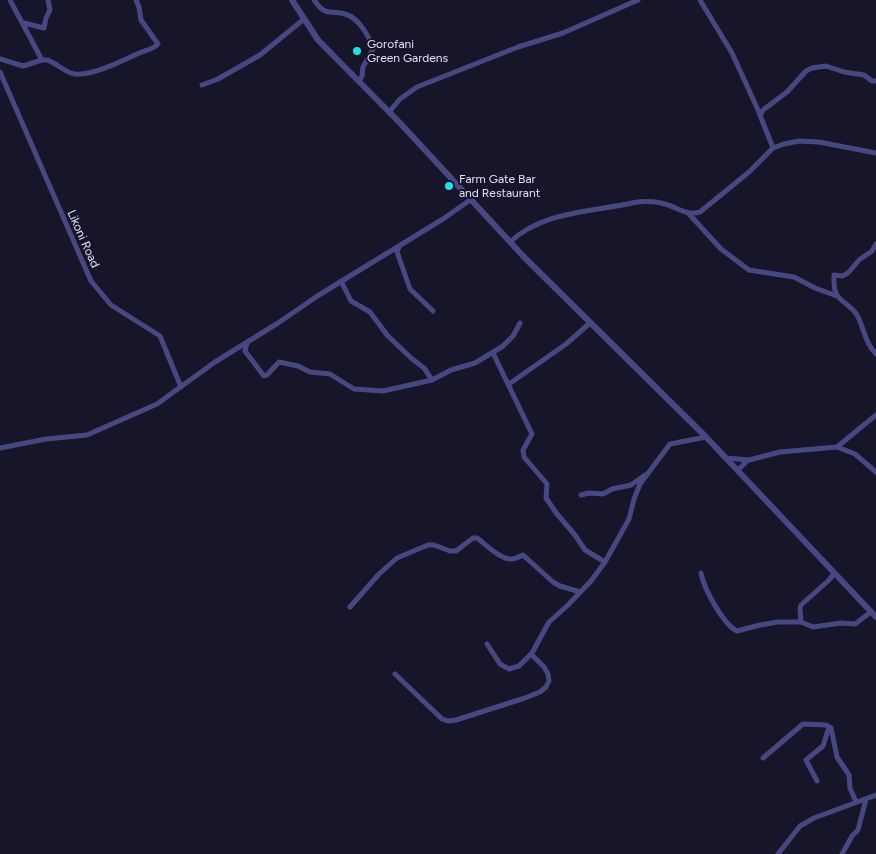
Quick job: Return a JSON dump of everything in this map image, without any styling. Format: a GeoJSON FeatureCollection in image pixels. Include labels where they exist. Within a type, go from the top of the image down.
{"type":"FeatureCollection","features":[{"type":"Feature","properties":{"kind":"street"},"geometry":{"type":"LineString","coordinates":[[10,0],[24,23],[42,60]]}},
{"type":"Feature","properties":{"kind":"street"},"geometry":{"type":"LineString","coordinates":[[24,23],[44,28],[50,10],[48,0]]}},
{"type":"Feature","properties":{"kind":"street"},"geometry":{"type":"LineString","coordinates":[[0,59],[23,66],[42,60],[50,61],[74,74],[81,74],[121,63],[155,48],[158,44],[141,20],[136,0]]}},
{"type":"Feature","properties":{"kind":"street"},"geometry":{"type":"LineString","coordinates":[[292,0],[318,40],[389,112],[510,242],[738,470],[874,615],[855,624],[814,627],[801,622],[778,622],[737,631],[734,630],[711,600],[701,573]]}},
{"type":"Feature","properties":{"kind":"street"},"geometry":{"type":"LineString","coordinates":[[314,0],[326,13],[349,16],[367,35],[372,49],[363,67],[359,82]]}},
{"type":"Feature","properties":{"kind":"street"},"geometry":{"type":"LineString","coordinates":[[389,112],[400,99],[417,87],[518,47],[563,32],[638,0]]}},
{"type":"Feature","properties":{"kind":"street"},"geometry":{"type":"LineString","coordinates":[[700,0],[732,53],[760,112],[773,148]]}},
{"type":"Feature","properties":{"kind":"street"},"geometry":{"type":"LineString","coordinates":[[202,85],[218,79],[260,55],[304,19]]}},
{"type":"Feature","properties":{"kind":"street"},"geometry":{"type":"LineString","coordinates":[[760,112],[787,92],[806,71],[812,68],[826,66],[844,72],[864,75],[872,81],[876,81]]}},
{"type":"Feature","properties":{"kind":"street","name":"Likoni Road"},"geometry":{"type":"LineString","coordinates":[[0,72],[90,281],[110,305],[160,336],[182,387]]}},
{"type":"Feature","properties":{"kind":"street"},"geometry":{"type":"LineString","coordinates":[[689,214],[705,209],[749,172],[773,148],[788,142],[802,140],[819,142],[876,153]]}},
{"type":"Feature","properties":{"kind":"street"},"geometry":{"type":"LineString","coordinates":[[0,448],[46,439],[75,438],[97,432],[157,404],[215,362],[342,281],[443,220],[470,200]]}},
{"type":"Feature","properties":{"kind":"street"},"geometry":{"type":"LineString","coordinates":[[510,242],[519,233],[557,217],[632,202],[662,203],[689,214],[721,249],[749,270],[794,277],[815,288],[837,296],[852,308],[869,346],[876,354]]}},
{"type":"Feature","properties":{"kind":"street"},"geometry":{"type":"LineString","coordinates":[[837,296],[833,285],[834,275],[843,276],[849,272],[876,244]]}},
{"type":"Feature","properties":{"kind":"street"},"geometry":{"type":"LineString","coordinates":[[401,245],[397,251],[406,281],[410,289],[433,311]]}},
{"type":"Feature","properties":{"kind":"street"},"geometry":{"type":"LineString","coordinates":[[342,281],[351,301],[370,312],[387,335],[424,368],[432,380]]}},
{"type":"Feature","properties":{"kind":"street"},"geometry":{"type":"LineString","coordinates":[[248,342],[246,351],[264,376],[279,362],[298,366],[310,372],[330,374],[359,390],[383,391],[432,380],[451,370],[475,363],[504,346],[513,336],[520,323]]}},
{"type":"Feature","properties":{"kind":"street"},"geometry":{"type":"LineString","coordinates":[[509,384],[566,344],[590,323]]}},
{"type":"Feature","properties":{"kind":"street"},"geometry":{"type":"LineString","coordinates":[[493,352],[532,434],[523,450],[524,456],[547,484],[546,498],[585,550],[605,562]]}},
{"type":"Feature","properties":{"kind":"street"},"geometry":{"type":"LineString","coordinates":[[837,447],[876,415]]}},
{"type":"Feature","properties":{"kind":"street"},"geometry":{"type":"LineString","coordinates":[[487,644],[500,664],[509,669],[519,666],[531,654],[549,622],[568,606],[605,562],[623,532],[629,519],[634,499],[647,474],[670,444],[706,438]]}},
{"type":"Feature","properties":{"kind":"street"},"geometry":{"type":"LineString","coordinates":[[725,458],[749,460],[780,452],[837,447],[855,454],[876,472]]}},
{"type":"Feature","properties":{"kind":"street"},"geometry":{"type":"LineString","coordinates":[[738,470],[749,460]]}},
{"type":"Feature","properties":{"kind":"street"},"geometry":{"type":"LineString","coordinates":[[581,495],[589,493],[603,494],[631,485],[647,474]]}},
{"type":"Feature","properties":{"kind":"street"},"geometry":{"type":"LineString","coordinates":[[350,607],[379,574],[397,558],[428,545],[456,551],[473,538],[477,538],[510,559],[523,555],[560,586],[580,592]]}},
{"type":"Feature","properties":{"kind":"street"},"geometry":{"type":"LineString","coordinates":[[801,622],[801,605],[834,574]]}},
{"type":"Feature","properties":{"kind":"street"},"geometry":{"type":"LineString","coordinates":[[395,674],[442,719],[448,721],[456,720],[526,698],[546,687],[549,681],[548,674],[531,654]]}},
{"type":"Feature","properties":{"kind":"street"},"geometry":{"type":"LineString","coordinates":[[763,758],[803,724],[826,724],[833,733],[837,757],[849,775],[850,788],[856,802]]}},
{"type":"Feature","properties":{"kind":"street"},"geometry":{"type":"LineString","coordinates":[[817,781],[806,760],[823,746],[829,726]]}},
{"type":"Feature","properties":{"kind":"street"},"geometry":{"type":"LineString","coordinates":[[778,854],[800,826],[814,818],[876,795]]}},
{"type":"Feature","properties":{"kind":"street"},"geometry":{"type":"LineString","coordinates":[[842,854],[852,836],[858,830],[866,799]]}},
{"type":"Feature","properties":{"kind":"place","name":"Gorofani Green Gardens"},"geometry":{"type":"Point","coordinates":[357,51]}},
{"type":"Feature","properties":{"kind":"place","name":"Farm Gate Bar and Restaurant"},"geometry":{"type":"Point","coordinates":[449,186]}}]}
